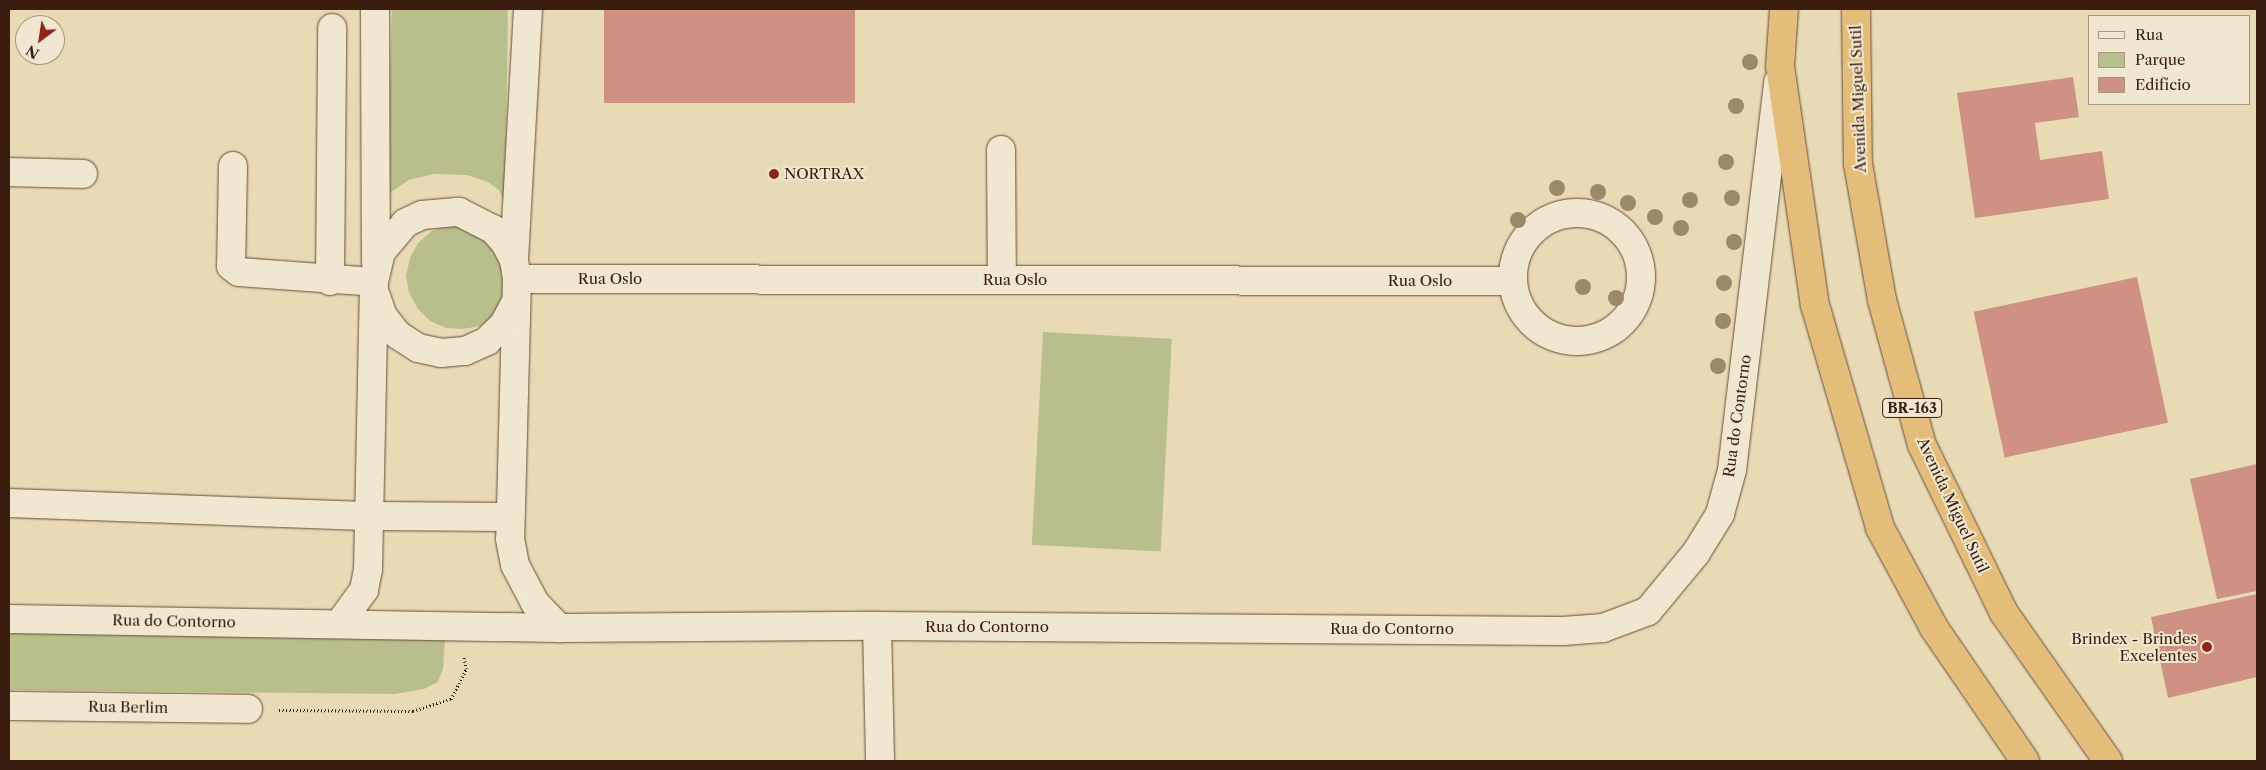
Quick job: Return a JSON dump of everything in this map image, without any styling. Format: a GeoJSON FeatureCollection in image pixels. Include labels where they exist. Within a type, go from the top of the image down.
{"type":"FeatureCollection","features":[{"type":"Feature","properties":{"kind":"highway"},"geometry":{"type":"LineString","coordinates":[[1784,9],[1780,66],[1816,305],[1880,528],[1934,628],[2025,761]]}},
{"type":"Feature","properties":{"kind":"highway","name":"Avenida Miguel Sutil"},"geometry":{"type":"LineString","coordinates":[[1856,9],[1858,164],[1882,300],[1922,445],[2004,613],[2108,761]]}},
{"type":"Feature","properties":{"kind":"street"},"geometry":{"type":"LineString","coordinates":[[340,623],[364,590],[371,516],[375,282],[375,9]]}},
{"type":"Feature","properties":{"kind":"street"},"geometry":{"type":"LineString","coordinates":[[528,9],[515,281],[510,547],[516,565],[535,603],[559,628]]}},
{"type":"Feature","properties":{"kind":"street"},"geometry":{"type":"LineString","coordinates":[[330,281],[332,28]]}},
{"type":"Feature","properties":{"kind":"street","name":"Rua do Contorno"},"geometry":{"type":"LineString","coordinates":[[9,619],[559,628],[877,626],[1563,631],[1603,628],[1648,611],[1696,553],[1720,514],[1732,470],[1780,66]]}},
{"type":"Feature","properties":{"kind":"street"},"geometry":{"type":"LineString","coordinates":[[1001,150],[1002,280]]}},
{"type":"Feature","properties":{"kind":"street"},"geometry":{"type":"LineString","coordinates":[[233,166],[230,266],[239,272],[330,281],[375,282]]}},
{"type":"Feature","properties":{"kind":"street"},"geometry":{"type":"LineString","coordinates":[[9,172],[83,174]]}},
{"type":"Feature","properties":{"kind":"street"},"geometry":{"type":"LineString","coordinates":[[440,211],[460,212],[477,218],[499,236],[515,281],[504,324],[487,341],[466,351],[441,353],[418,348],[398,335],[383,316],[375,282],[381,252],[405,223],[422,215],[440,211]]}},
{"type":"Feature","properties":{"kind":"street"},"geometry":{"type":"LineString","coordinates":[[1581,213],[1603,219],[1621,231],[1634,249],[1640,270],[1640,291],[1632,310],[1620,326],[1602,336],[1583,341],[1563,340],[1544,332],[1528,320],[1518,303],[1512,281],[1515,260],[1524,240],[1540,224],[1560,216],[1581,213]]}},
{"type":"Feature","properties":{"kind":"street","name":"Rua Oslo"},"geometry":{"type":"LineString","coordinates":[[515,281],[1512,281]]}},
{"type":"Feature","properties":{"kind":"street"},"geometry":{"type":"LineString","coordinates":[[9,503],[371,516],[510,517]]}},
{"type":"Feature","properties":{"kind":"street"},"geometry":{"type":"LineString","coordinates":[[877,626],[880,761]]}},
{"type":"Feature","properties":{"kind":"street","name":"Rua Berlim"},"geometry":{"type":"LineString","coordinates":[[9,706],[248,708]]}},
{"type":"Feature","properties":{"kind":"path"},"geometry":{"type":"LineString","coordinates":[[248,708],[413,711],[451,699],[466,669],[460,626]]}},
{"type":"Feature","properties":{"kind":"green space"},"geometry":{"type":"Polygon","coordinates":[[[392,9],[508,9],[505,204],[499,190],[488,182],[467,175],[434,174],[409,180],[386,195],[392,9]]]}},
{"type":"Feature","properties":{"kind":"green space"},"geometry":{"type":"Polygon","coordinates":[[[449,225],[467,225],[498,241],[511,288],[494,317],[480,326],[463,329],[446,328],[430,321],[418,309],[409,293],[406,276],[410,258],[418,243],[432,231],[449,225]]]}},
{"type":"Feature","properties":{"kind":"green space"},"geometry":{"type":"Polygon","coordinates":[[[1043,332],[1172,339],[1161,551],[1032,545],[1043,332]]]}},
{"type":"Feature","properties":{"kind":"green space"},"geometry":{"type":"Polygon","coordinates":[[[9,631],[445,639],[443,669],[438,682],[424,689],[395,694],[9,690],[9,631]]]}},
{"type":"Feature","properties":{"kind":"building"},"geometry":{"type":"Polygon","coordinates":[[[604,9],[855,9],[855,103],[604,103],[604,9]]]}},
{"type":"Feature","properties":{"kind":"building"},"geometry":{"type":"Polygon","coordinates":[[[2073,77],[2079,117],[2035,123],[2040,160],[2102,151],[2109,199],[1975,218],[1957,93],[2073,77]]]}},
{"type":"Feature","properties":{"kind":"building"},"geometry":{"type":"Polygon","coordinates":[[[2137,277],[2168,423],[2005,457],[1974,312],[2137,277]]]}},
{"type":"Feature","properties":{"kind":"building"},"geometry":{"type":"Polygon","coordinates":[[[2257,464],[2257,591],[2217,599],[2190,479],[2257,464]]]}},
{"type":"Feature","properties":{"kind":"building","name":"Brindex - Brindes Excelentes"},"geometry":{"type":"Polygon","coordinates":[[[2257,594],[2257,677],[2168,698],[2151,617],[2257,594]]]}},
{"type":"Feature","properties":{"kind":"place","name":"NORTRAX"},"geometry":{"type":"Point","coordinates":[774,174]}},
{"type":"Feature","properties":{"kind":"place","name":"Brindex - Brindes Excelentes"},"geometry":{"type":"Point","coordinates":[2207,647]}}]}
